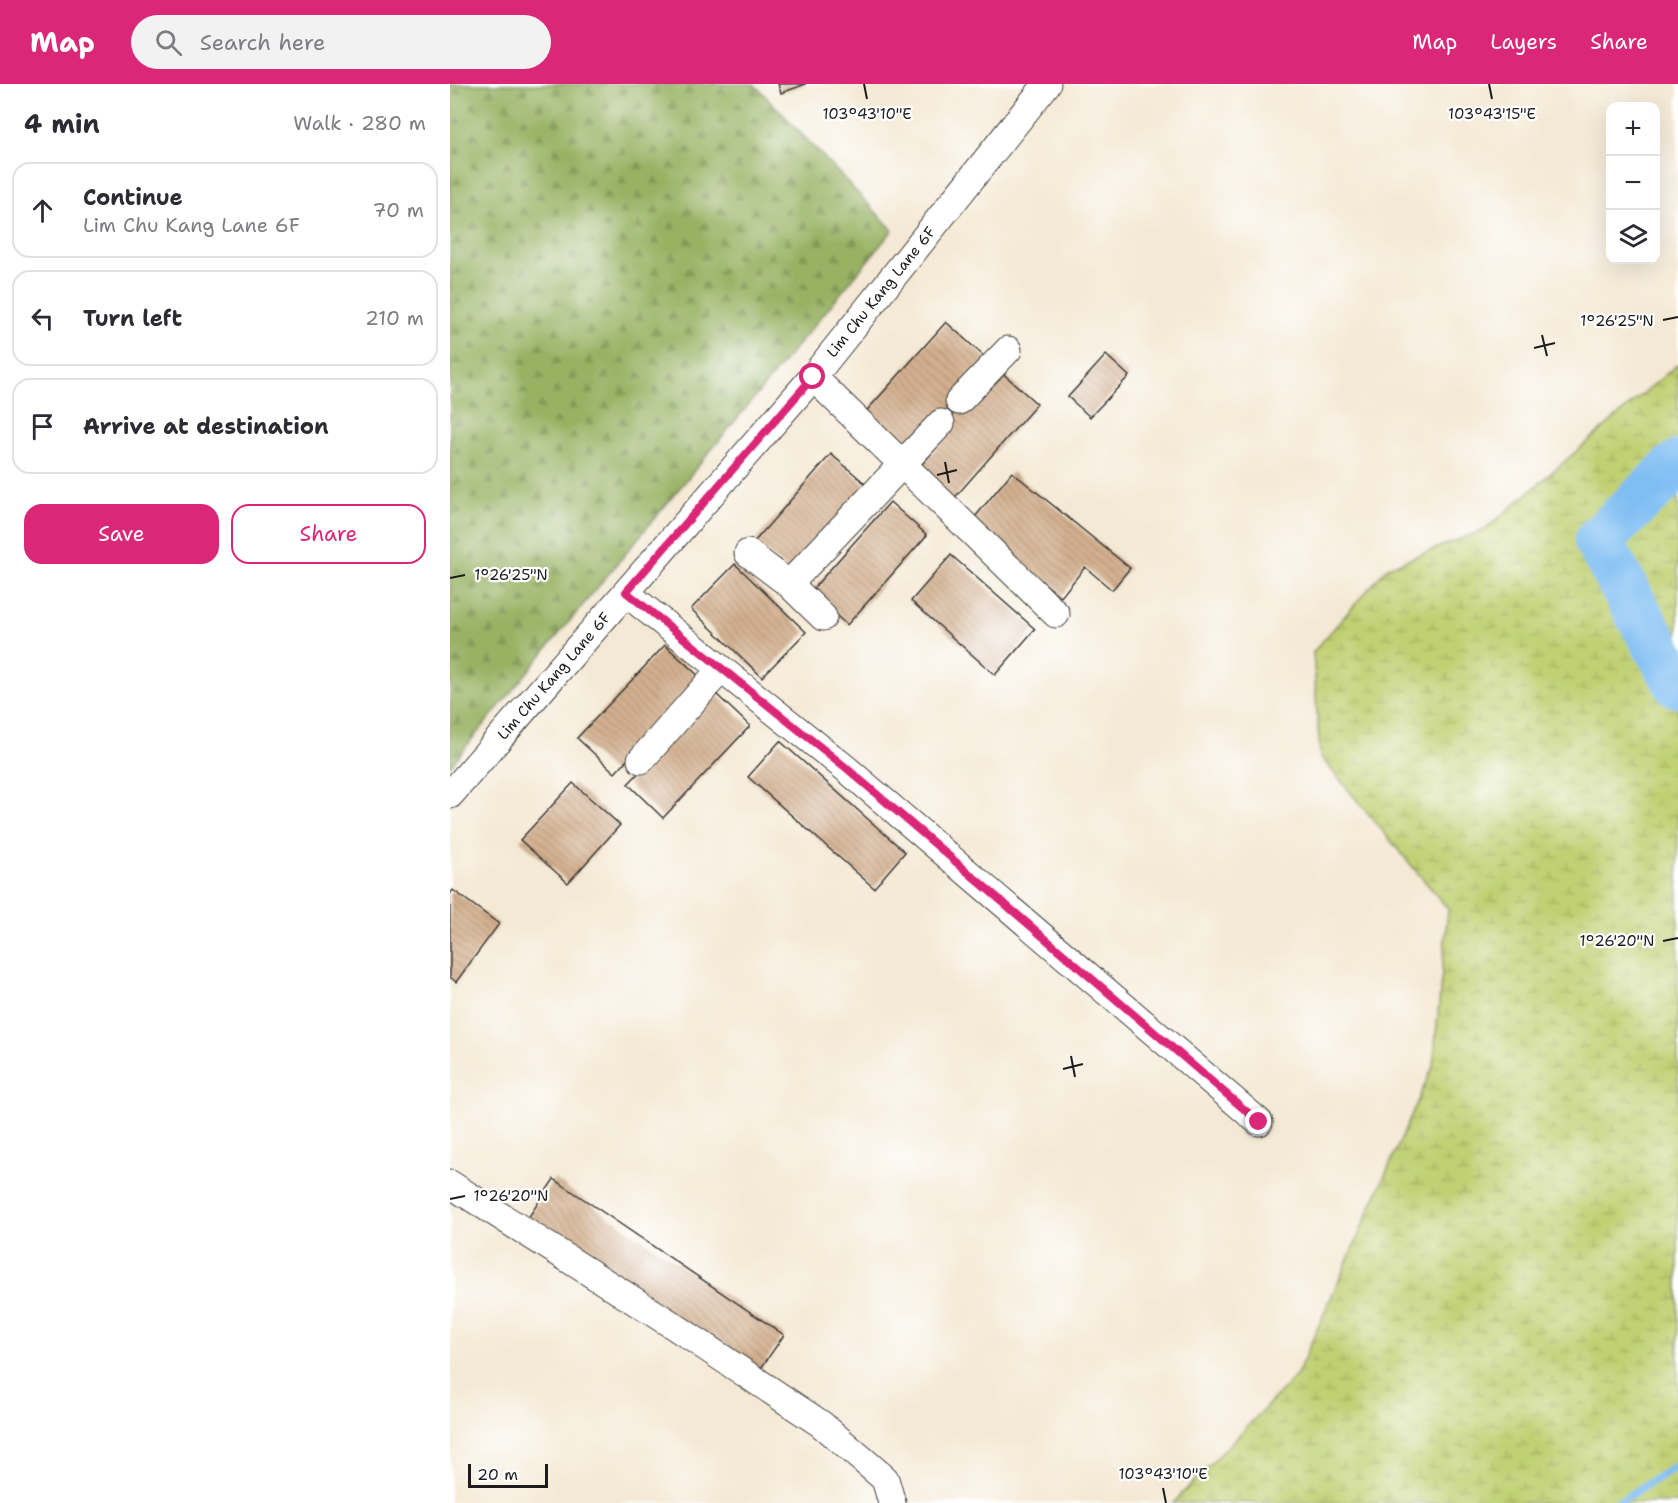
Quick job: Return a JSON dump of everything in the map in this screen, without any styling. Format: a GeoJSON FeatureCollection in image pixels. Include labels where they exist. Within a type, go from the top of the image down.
{"type":"FeatureCollection","features":[{"type":"Feature","properties":{"kind":"street","name":"Lim Chu Kang Lane 6F"},"geometry":{"type":"LineString","coordinates":[[450,795],[813,377],[1047,84]]}},
{"type":"Feature","properties":{"kind":"street"},"geometry":{"type":"LineString","coordinates":[[959,401],[1008,350]]}},
{"type":"Feature","properties":{"kind":"street"},"geometry":{"type":"LineString","coordinates":[[813,377],[1056,614]]}},
{"type":"Feature","properties":{"kind":"street"},"geometry":{"type":"LineString","coordinates":[[789,584],[941,423]]}},
{"type":"Feature","properties":{"kind":"street"},"geometry":{"type":"LineString","coordinates":[[748,553],[789,584],[823,617]]}},
{"type":"Feature","properties":{"kind":"street"},"geometry":{"type":"LineString","coordinates":[[626,592],[844,766],[1259,1122]]}},
{"type":"Feature","properties":{"kind":"street"},"geometry":{"type":"LineString","coordinates":[[641,760],[721,669]]}},
{"type":"Feature","properties":{"kind":"street"},"geometry":{"type":"LineString","coordinates":[[450,1184],[674,1326],[821,1424],[885,1479],[892,1503]]}},
{"type":"Feature","properties":{"kind":"green space"},"geometry":{"type":"Polygon","coordinates":[[[450,84],[754,84],[893,230],[450,766],[450,84]]]}},
{"type":"Feature","properties":{"kind":"green space"},"geometry":{"type":"Polygon","coordinates":[[[1678,364],[1678,1503],[1173,1503],[1297,1375],[1433,1066],[1448,909],[1320,756],[1313,652],[1388,567],[1486,529],[1678,364]]]}},
{"type":"Feature","properties":{"kind":"building"},"geometry":{"type":"Polygon","coordinates":[[[778,84],[806,84],[781,93],[778,84]]]}},
{"type":"Feature","properties":{"kind":"building"},"geometry":{"type":"Polygon","coordinates":[[[946,322],[1037,404],[950,503],[915,472],[951,431],[901,452],[861,417],[946,322]]]}},
{"type":"Feature","properties":{"kind":"building"},"geometry":{"type":"Polygon","coordinates":[[[1106,355],[1129,376],[1090,417],[1068,397],[1106,355]]]}},
{"type":"Feature","properties":{"kind":"building"},"geometry":{"type":"Polygon","coordinates":[[[831,454],[868,486],[792,574],[754,542],[831,454]]]}},
{"type":"Feature","properties":{"kind":"building"},"geometry":{"type":"Polygon","coordinates":[[[1012,472],[1130,568],[1112,590],[1085,567],[1061,597],[970,523],[1012,472]]]}},
{"type":"Feature","properties":{"kind":"building"},"geometry":{"type":"Polygon","coordinates":[[[890,502],[927,535],[847,625],[810,592],[890,502]]]}},
{"type":"Feature","properties":{"kind":"building"},"geometry":{"type":"Polygon","coordinates":[[[951,555],[1035,629],[995,675],[911,601],[951,555]]]}},
{"type":"Feature","properties":{"kind":"building"},"geometry":{"type":"Polygon","coordinates":[[[735,564],[806,632],[762,677],[691,609],[735,564]]]}},
{"type":"Feature","properties":{"kind":"building"},"geometry":{"type":"Polygon","coordinates":[[[665,645],[702,679],[615,773],[577,738],[665,645]]]}},
{"type":"Feature","properties":{"kind":"building"},"geometry":{"type":"Polygon","coordinates":[[[715,693],[750,726],[663,818],[628,784],[715,693]]]}},
{"type":"Feature","properties":{"kind":"building"},"geometry":{"type":"Polygon","coordinates":[[[780,741],[905,852],[874,888],[748,777],[780,741]]]}},
{"type":"Feature","properties":{"kind":"building"},"geometry":{"type":"Polygon","coordinates":[[[573,783],[620,825],[568,883],[520,840],[573,783]]]}},
{"type":"Feature","properties":{"kind":"building"},"geometry":{"type":"Polygon","coordinates":[[[453,890],[499,924],[456,982],[450,977],[450,894],[453,890]]]}},
{"type":"Feature","properties":{"kind":"building"},"geometry":{"type":"Polygon","coordinates":[[[554,1179],[784,1335],[757,1374],[528,1218],[554,1179]]]}},
{"type":"Feature","properties":{"kind":"waterway"},"geometry":{"type":"LineString","coordinates":[[1678,464],[1598,541],[1678,684]]}},
{"type":"Feature","properties":{"kind":"waterway"},"geometry":{"type":"LineString","coordinates":[[1617,1503],[1678,1465]]}},
{"type":"Feature","properties":{"kind":"route"},"geometry":{"type":"LineString","coordinates":[[813,377],[626,592],[844,766],[1259,1122]]}}]}
